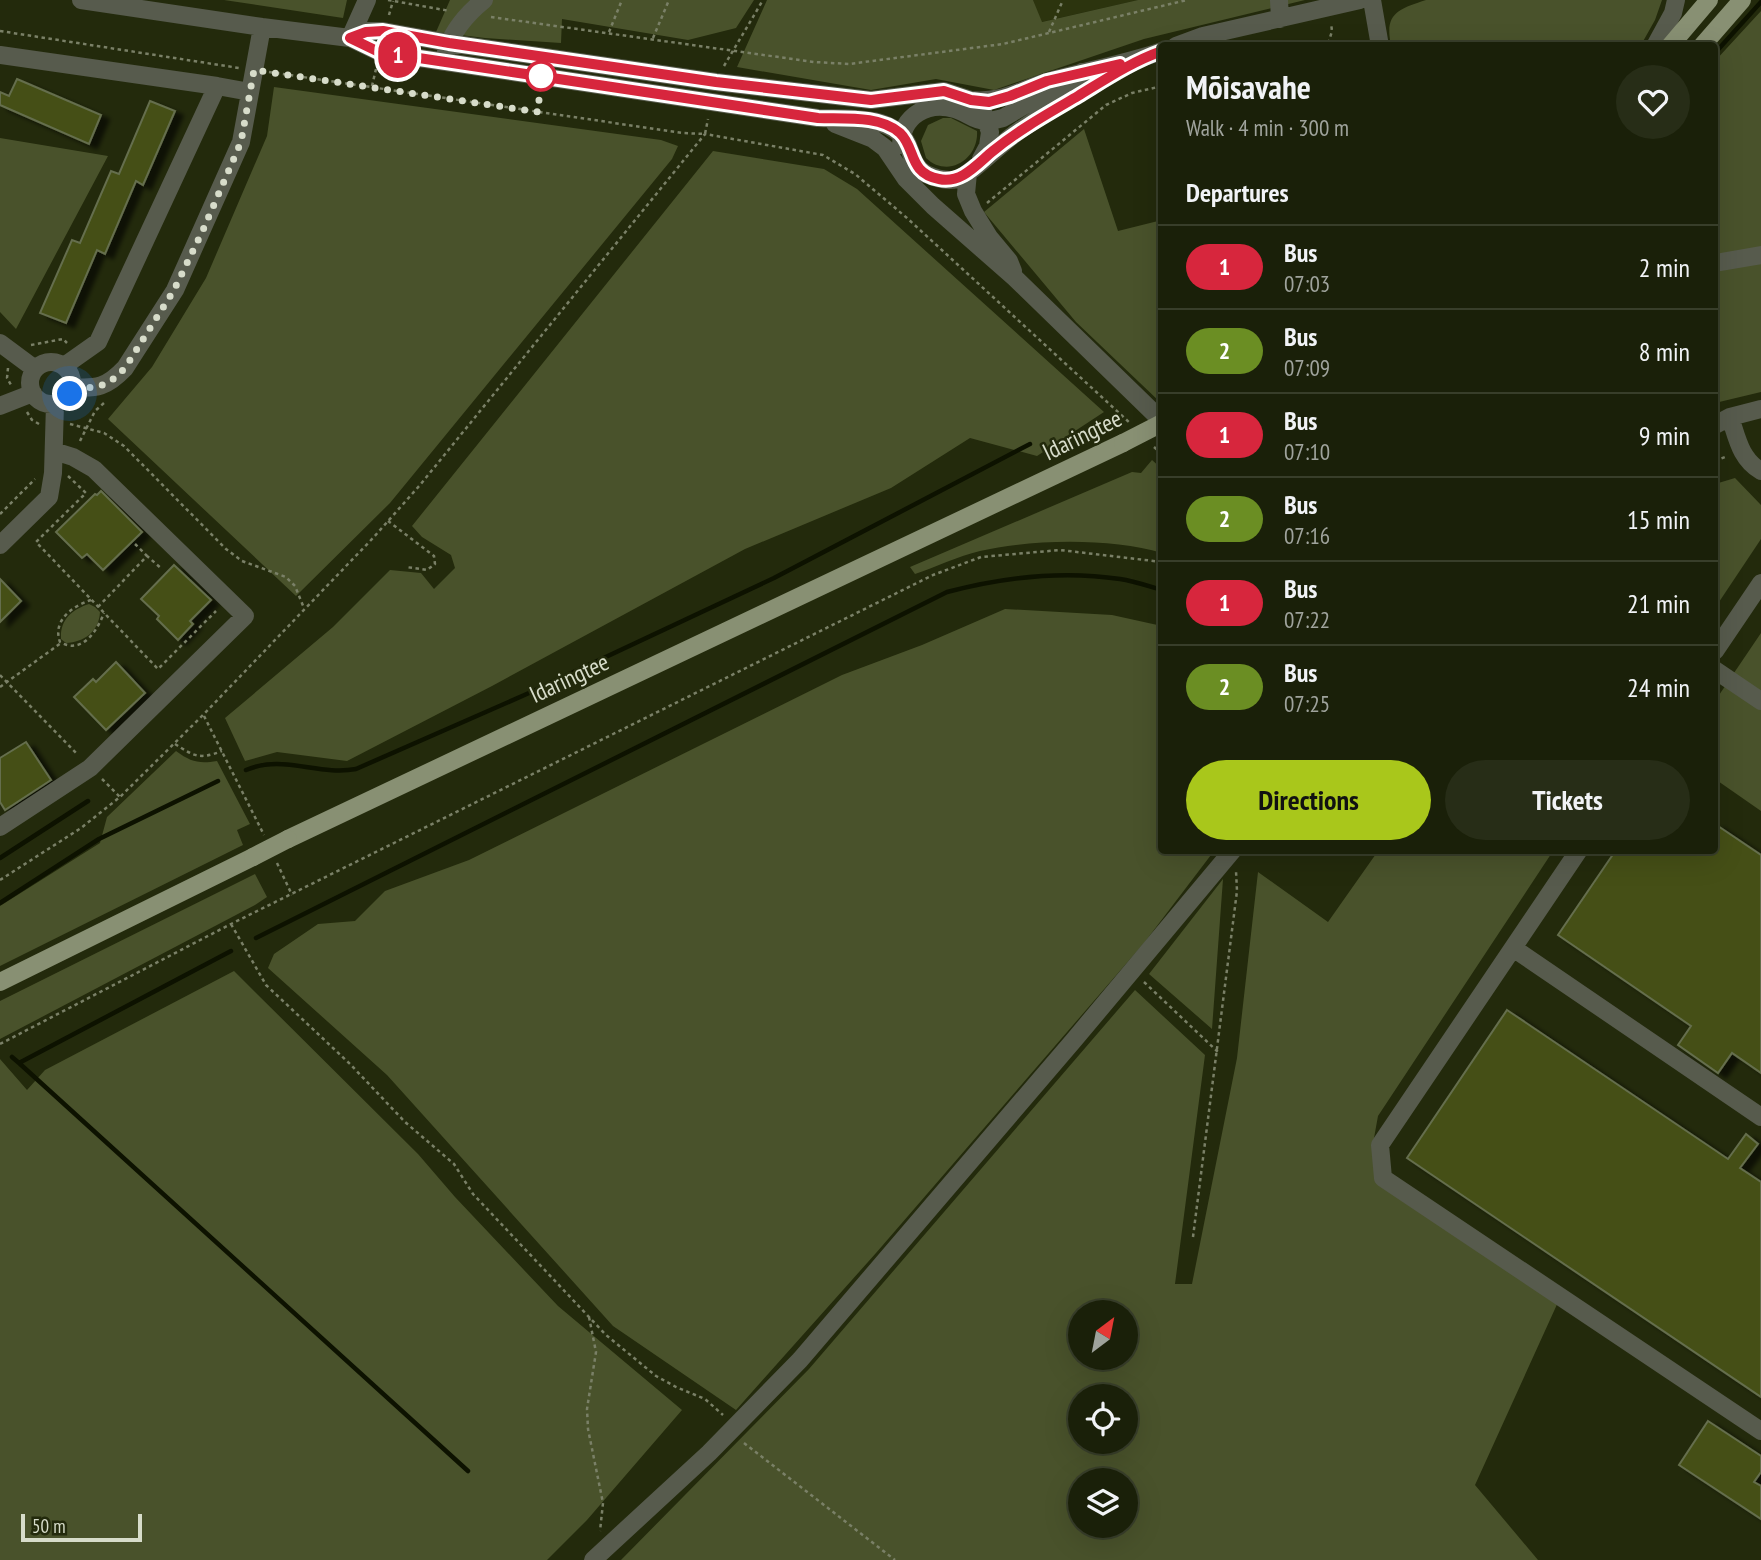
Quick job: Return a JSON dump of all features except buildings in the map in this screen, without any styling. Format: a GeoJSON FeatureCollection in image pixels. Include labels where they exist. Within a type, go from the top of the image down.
{"type":"FeatureCollection","features":[{"type":"Feature","properties":{"kind":"main road"},"geometry":{"type":"LineString","coordinates":[[1673,42],[1709,0]]}},
{"type":"Feature","properties":{"kind":"main road"},"geometry":{"type":"LineString","coordinates":[[1705,42],[1742,0]]}},
{"type":"Feature","properties":{"kind":"main road","name":"Idaringtee"},"geometry":{"type":"LineString","coordinates":[[0,982],[288,839],[1158,424]]}},
{"type":"Feature","properties":{"kind":"street"},"geometry":{"type":"LineString","coordinates":[[81,0],[350,38],[379,52],[818,118],[885,124],[901,134],[912,159],[923,172],[940,180],[957,179],[1017,132],[1135,61]]}},
{"type":"Feature","properties":{"kind":"street"},"geometry":{"type":"LineString","coordinates":[[350,38],[367,0]]}},
{"type":"Feature","properties":{"kind":"street"},"geometry":{"type":"LineString","coordinates":[[444,62],[449,43],[468,14],[484,0]]}},
{"type":"Feature","properties":{"kind":"street"},"geometry":{"type":"LineString","coordinates":[[1279,0],[1280,19]]}},
{"type":"Feature","properties":{"kind":"street"},"geometry":{"type":"LineString","coordinates":[[1187,42],[1360,0]]}},
{"type":"Feature","properties":{"kind":"street"},"geometry":{"type":"LineString","coordinates":[[1372,0],[1379,42]]}},
{"type":"Feature","properties":{"kind":"street"},"geometry":{"type":"LineString","coordinates":[[1657,42],[1673,13],[1676,0]]}},
{"type":"Feature","properties":{"kind":"street"},"geometry":{"type":"LineString","coordinates":[[72,387],[95,389],[117,376],[125,368],[174,290],[241,142],[262,27]]}},
{"type":"Feature","properties":{"kind":"street"},"geometry":{"type":"LineString","coordinates":[[350,38],[366,32],[383,31],[754,87],[871,100],[944,91],[971,100],[989,102],[1082,72],[1135,61],[1158,52]]}},
{"type":"Feature","properties":{"kind":"street"},"geometry":{"type":"LineString","coordinates":[[0,55],[250,92]]}},
{"type":"Feature","properties":{"kind":"street"},"geometry":{"type":"LineString","coordinates":[[900,166],[901,134],[908,120],[920,109],[939,106],[988,122],[1003,118],[1082,72]]}},
{"type":"Feature","properties":{"kind":"street"},"geometry":{"type":"LineString","coordinates":[[64,366],[98,342],[217,86]]}},
{"type":"Feature","properties":{"kind":"street"},"geometry":{"type":"LineString","coordinates":[[971,100],[982,109],[990,132],[988,146],[974,167],[966,194],[989,237],[1009,261],[1015,278]]}},
{"type":"Feature","properties":{"kind":"street"},"geometry":{"type":"LineString","coordinates":[[818,118],[873,139],[885,148],[900,166],[906,179],[1015,278],[1158,418]]}},
{"type":"Feature","properties":{"kind":"street"},"geometry":{"type":"LineString","coordinates":[[1718,262],[1761,255]]}},
{"type":"Feature","properties":{"kind":"street"},"geometry":{"type":"LineString","coordinates":[[0,343],[35,369]]}},
{"type":"Feature","properties":{"kind":"street"},"geometry":{"type":"LineString","coordinates":[[52,362],[64,366],[71,375],[72,387],[66,399],[55,404],[42,402],[33,394],[30,381],[35,369],[52,362]]}},
{"type":"Feature","properties":{"kind":"street"},"geometry":{"type":"LineString","coordinates":[[0,406],[33,394]]}},
{"type":"Feature","properties":{"kind":"street"},"geometry":{"type":"LineString","coordinates":[[0,545],[49,497],[53,473],[55,404]]}},
{"type":"Feature","properties":{"kind":"street"},"geometry":{"type":"LineString","coordinates":[[1761,410],[1720,418],[1741,451],[1754,467],[1761,471]]}},
{"type":"Feature","properties":{"kind":"street"},"geometry":{"type":"LineString","coordinates":[[0,827],[90,768],[245,616],[94,469],[73,457],[54,451]]}},
{"type":"Feature","properties":{"kind":"street"},"geometry":{"type":"LineString","coordinates":[[1718,647],[1761,583]]}},
{"type":"Feature","properties":{"kind":"street"},"geometry":{"type":"LineString","coordinates":[[1718,672],[1761,701]]}},
{"type":"Feature","properties":{"kind":"street"},"geometry":{"type":"LineString","coordinates":[[1576,854],[1380,1145],[1383,1178],[1761,1431]]}},
{"type":"Feature","properties":{"kind":"street"},"geometry":{"type":"LineString","coordinates":[[595,1558],[733,1429],[800,1360],[1234,857]]}},
{"type":"Feature","properties":{"kind":"street"},"geometry":{"type":"LineString","coordinates":[[1513,948],[1761,1117]]}},
{"type":"Feature","properties":{"kind":"path"},"geometry":{"type":"LineString","coordinates":[[388,0],[468,14],[814,62],[849,64],[1003,44],[1187,0]]}},
{"type":"Feature","properties":{"kind":"path"},"geometry":{"type":"LineString","coordinates":[[609,32],[622,0]]}},
{"type":"Feature","properties":{"kind":"path"},"geometry":{"type":"LineString","coordinates":[[653,38],[669,0]]}},
{"type":"Feature","properties":{"kind":"path"},"geometry":{"type":"LineString","coordinates":[[718,75],[764,0]]}},
{"type":"Feature","properties":{"kind":"path"},"geometry":{"type":"LineString","coordinates":[[1048,34],[1063,0]]}},
{"type":"Feature","properties":{"kind":"path"},"geometry":{"type":"LineString","coordinates":[[387,24],[393,1]]}},
{"type":"Feature","properties":{"kind":"path"},"geometry":{"type":"LineString","coordinates":[[1327,42],[1332,31],[1331,21]]}},
{"type":"Feature","properties":{"kind":"path"},"geometry":{"type":"LineString","coordinates":[[0,31],[682,133],[705,134],[823,155],[855,174],[907,218],[1133,426]]}},
{"type":"Feature","properties":{"kind":"path"},"geometry":{"type":"LineString","coordinates":[[372,87],[377,65]]}},
{"type":"Feature","properties":{"kind":"path"},"geometry":{"type":"LineString","coordinates":[[981,208],[1106,105],[1132,93],[1158,87]]}},
{"type":"Feature","properties":{"kind":"path"},"geometry":{"type":"LineString","coordinates":[[0,880],[81,828],[120,797],[175,744],[388,521],[705,134],[709,113]]}},
{"type":"Feature","properties":{"kind":"path"},"geometry":{"type":"LineString","coordinates":[[86,426],[104,433],[124,446],[146,471],[234,555],[242,561],[286,577],[295,586],[304,608]]}},
{"type":"Feature","properties":{"kind":"path"},"geometry":{"type":"LineString","coordinates":[[1152,445],[1158,450]]}},
{"type":"Feature","properties":{"kind":"path"},"geometry":{"type":"LineString","coordinates":[[66,474],[86,493],[36,542],[158,669],[228,599]]}},
{"type":"Feature","properties":{"kind":"path"},"geometry":{"type":"LineString","coordinates":[[388,521],[434,556],[435,564],[427,570],[406,567]]}},
{"type":"Feature","properties":{"kind":"path"},"geometry":{"type":"LineString","coordinates":[[135,544],[162,569]]}},
{"type":"Feature","properties":{"kind":"path"},"geometry":{"type":"LineString","coordinates":[[0,1044],[232,924],[933,575],[981,557],[1060,550],[1158,562]]}},
{"type":"Feature","properties":{"kind":"path"},"geometry":{"type":"LineString","coordinates":[[98,607],[147,556]]}},
{"type":"Feature","properties":{"kind":"path"},"geometry":{"type":"LineString","coordinates":[[61,643],[58,630],[64,617],[80,604],[91,600]]}},
{"type":"Feature","properties":{"kind":"path"},"geometry":{"type":"LineString","coordinates":[[0,687],[61,643],[73,646],[88,639],[97,629],[104,613]]}},
{"type":"Feature","properties":{"kind":"path"},"geometry":{"type":"LineString","coordinates":[[0,675],[120,797]]}},
{"type":"Feature","properties":{"kind":"path"},"geometry":{"type":"LineString","coordinates":[[203,715],[268,845]]}},
{"type":"Feature","properties":{"kind":"path"},"geometry":{"type":"LineString","coordinates":[[175,744],[198,756],[222,751]]}},
{"type":"Feature","properties":{"kind":"path"},"geometry":{"type":"LineString","coordinates":[[274,857],[292,895]]}},
{"type":"Feature","properties":{"kind":"path"},"geometry":{"type":"LineString","coordinates":[[1193,1237],[1237,891],[1234,857]]}},
{"type":"Feature","properties":{"kind":"path"},"geometry":{"type":"LineString","coordinates":[[232,924],[265,985],[350,1064],[405,1122],[454,1164],[473,1194],[589,1317],[638,1363],[676,1387],[705,1399],[733,1429],[895,1560]]}},
{"type":"Feature","properties":{"kind":"path"},"geometry":{"type":"LineString","coordinates":[[1133,971],[1217,1052]]}},
{"type":"Feature","properties":{"kind":"path"},"geometry":{"type":"LineString","coordinates":[[589,1317],[596,1352],[587,1409],[588,1429],[603,1503],[595,1558]]}},
{"type":"Feature","properties":{"kind":"shaded area"},"geometry":{"type":"Polygon","coordinates":[[[224,0],[347,0],[343,18],[224,0]]]}},
{"type":"Feature","properties":{"kind":"shaded area"},"geometry":{"type":"Polygon","coordinates":[[[450,0],[754,0],[736,28],[688,40],[562,19],[561,43],[436,32],[450,0]]]}},
{"type":"Feature","properties":{"kind":"shaded area"},"geometry":{"type":"Polygon","coordinates":[[[767,0],[1033,0],[1042,22],[1138,0],[1305,0],[1144,39],[994,90],[936,79],[871,90],[737,67],[767,0]]]}},
{"type":"Feature","properties":{"kind":"shaded area"},"geometry":{"type":"Polygon","coordinates":[[[1033,0],[1138,0],[1041,22],[1033,0]]]}},
{"type":"Feature","properties":{"kind":"shaded area"},"geometry":{"type":"Polygon","coordinates":[[[1426,0],[1662,0],[1643,42],[1390,42],[1392,19],[1408,6],[1426,0]]]}},
{"type":"Feature","properties":{"kind":"shaded area"},"geometry":{"type":"Polygon","coordinates":[[[1761,11],[1761,392],[1718,402],[1718,58],[1761,11]]]}},
{"type":"Feature","properties":{"kind":"shaded area"},"geometry":{"type":"Polygon","coordinates":[[[274,87],[661,140],[678,146],[672,159],[390,503],[296,596],[108,419],[152,367],[206,278],[267,136],[274,87]]]}},
{"type":"Feature","properties":{"kind":"shaded area"},"geometry":{"type":"Polygon","coordinates":[[[943,118],[951,118],[977,131],[973,150],[968,157],[960,163],[944,167],[926,158],[921,141],[928,125],[943,118]]]}},
{"type":"Feature","properties":{"kind":"shaded area"},"geometry":{"type":"Polygon","coordinates":[[[1084,129],[1118,231],[1158,221],[1158,400],[1076,322],[984,212],[1084,129]]]}},
{"type":"Feature","properties":{"kind":"shaded area"},"geometry":{"type":"Polygon","coordinates":[[[0,138],[108,156],[16,329],[0,312],[0,138]]]}},
{"type":"Feature","properties":{"kind":"shaded area"},"geometry":{"type":"Polygon","coordinates":[[[713,151],[824,169],[857,189],[1104,412],[1037,456],[970,438],[891,488],[745,549],[347,761],[277,752],[245,761],[225,718],[333,627],[390,570],[421,573],[434,589],[455,568],[451,555],[422,537],[412,526],[713,151]]]}},
{"type":"Feature","properties":{"kind":"shaded area"},"geometry":{"type":"Polygon","coordinates":[[[1152,460],[1158,465],[1158,552],[1120,545],[1047,542],[980,551],[915,574],[910,567],[1132,472],[1141,473],[1152,460]]]}},
{"type":"Feature","properties":{"kind":"shaded area"},"geometry":{"type":"Polygon","coordinates":[[[1735,478],[1761,505],[1761,539],[1718,604],[1718,483],[1735,478]]]}},
{"type":"Feature","properties":{"kind":"shaded area"},"geometry":{"type":"Polygon","coordinates":[[[89,604],[100,612],[97,625],[89,635],[79,641],[66,643],[61,639],[62,626],[72,613],[89,604]]]}},
{"type":"Feature","properties":{"kind":"shaded area"},"geometry":{"type":"Polygon","coordinates":[[[1005,609],[1112,615],[1158,625],[1158,854],[1212,854],[1144,943],[876,1253],[736,1410],[613,1326],[387,1075],[268,968],[274,954],[318,924],[355,921],[385,891],[469,860],[842,675],[922,645],[1005,609]]]}},
{"type":"Feature","properties":{"kind":"shaded area"},"geometry":{"type":"Polygon","coordinates":[[[1761,633],[1761,811],[1718,781],[1718,697],[1761,633]]]}},
{"type":"Feature","properties":{"kind":"shaded area"},"geometry":{"type":"Polygon","coordinates":[[[176,751],[195,761],[217,761],[250,824],[237,830],[243,845],[0,966],[0,906],[100,843],[107,817],[176,751]]]}},
{"type":"Feature","properties":{"kind":"shaded area"},"geometry":{"type":"Polygon","coordinates":[[[1376,854],[1551,854],[1378,1116],[1372,1149],[1376,1169],[1559,1300],[1475,1485],[1538,1560],[621,1560],[809,1369],[1135,990],[1205,1055],[1175,1284],[1192,1284],[1237,1058],[1258,872],[1328,922],[1376,854]]]}},
{"type":"Feature","properties":{"kind":"shaded area"},"geometry":{"type":"Polygon","coordinates":[[[255,874],[267,897],[255,905],[0,1039],[0,1001],[255,874]]]}},
{"type":"Feature","properties":{"kind":"shaded area"},"geometry":{"type":"Polygon","coordinates":[[[1223,879],[1212,1029],[1149,974],[1223,879]]]}},
{"type":"Feature","properties":{"kind":"shaded area"},"geometry":{"type":"Polygon","coordinates":[[[234,971],[418,1154],[558,1306],[682,1410],[587,1520],[547,1560],[0,1560],[0,1059],[27,1090],[45,1070],[234,971]]]}},
{"type":"Feature","properties":{"kind":"waterway"},"geometry":{"type":"LineString","coordinates":[[1718,50],[1761,2]]}},
{"type":"Feature","properties":{"kind":"waterway"},"geometry":{"type":"LineString","coordinates":[[246,770],[273,764],[328,770],[356,769],[529,693],[774,578],[1030,444]]}},
{"type":"Feature","properties":{"kind":"waterway"},"geometry":{"type":"LineString","coordinates":[[256,938],[947,592],[990,582],[1054,575],[1098,576],[1158,589]]}},
{"type":"Feature","properties":{"kind":"waterway"},"geometry":{"type":"LineString","coordinates":[[0,903],[99,839],[218,781]]}},
{"type":"Feature","properties":{"kind":"waterway"},"geometry":{"type":"LineString","coordinates":[[0,858],[88,801]]}},
{"type":"Feature","properties":{"kind":"waterway"},"geometry":{"type":"LineString","coordinates":[[12,1057],[19,1063],[231,951]]}},
{"type":"Feature","properties":{"kind":"waterway"},"geometry":{"type":"LineString","coordinates":[[19,1063],[468,1471]]}},
{"type":"Feature","properties":{"kind":"bus line","name":"1"},"geometry":{"type":"LineString","coordinates":[[1120,64],[1047,81],[989,102],[971,100],[944,91],[871,100],[716,82],[383,31],[366,32],[350,38],[379,52],[818,118],[885,124],[901,134],[912,159],[923,172],[940,180],[957,179],[968,173],[1017,132],[1135,61],[1158,52]]}},
{"type":"Feature","properties":{"kind":"route"},"geometry":{"type":"LineString","coordinates":[[70,394],[72,387],[95,389],[117,376],[125,368],[174,290],[241,142],[254,70],[538,112],[541,76]]}}]}
